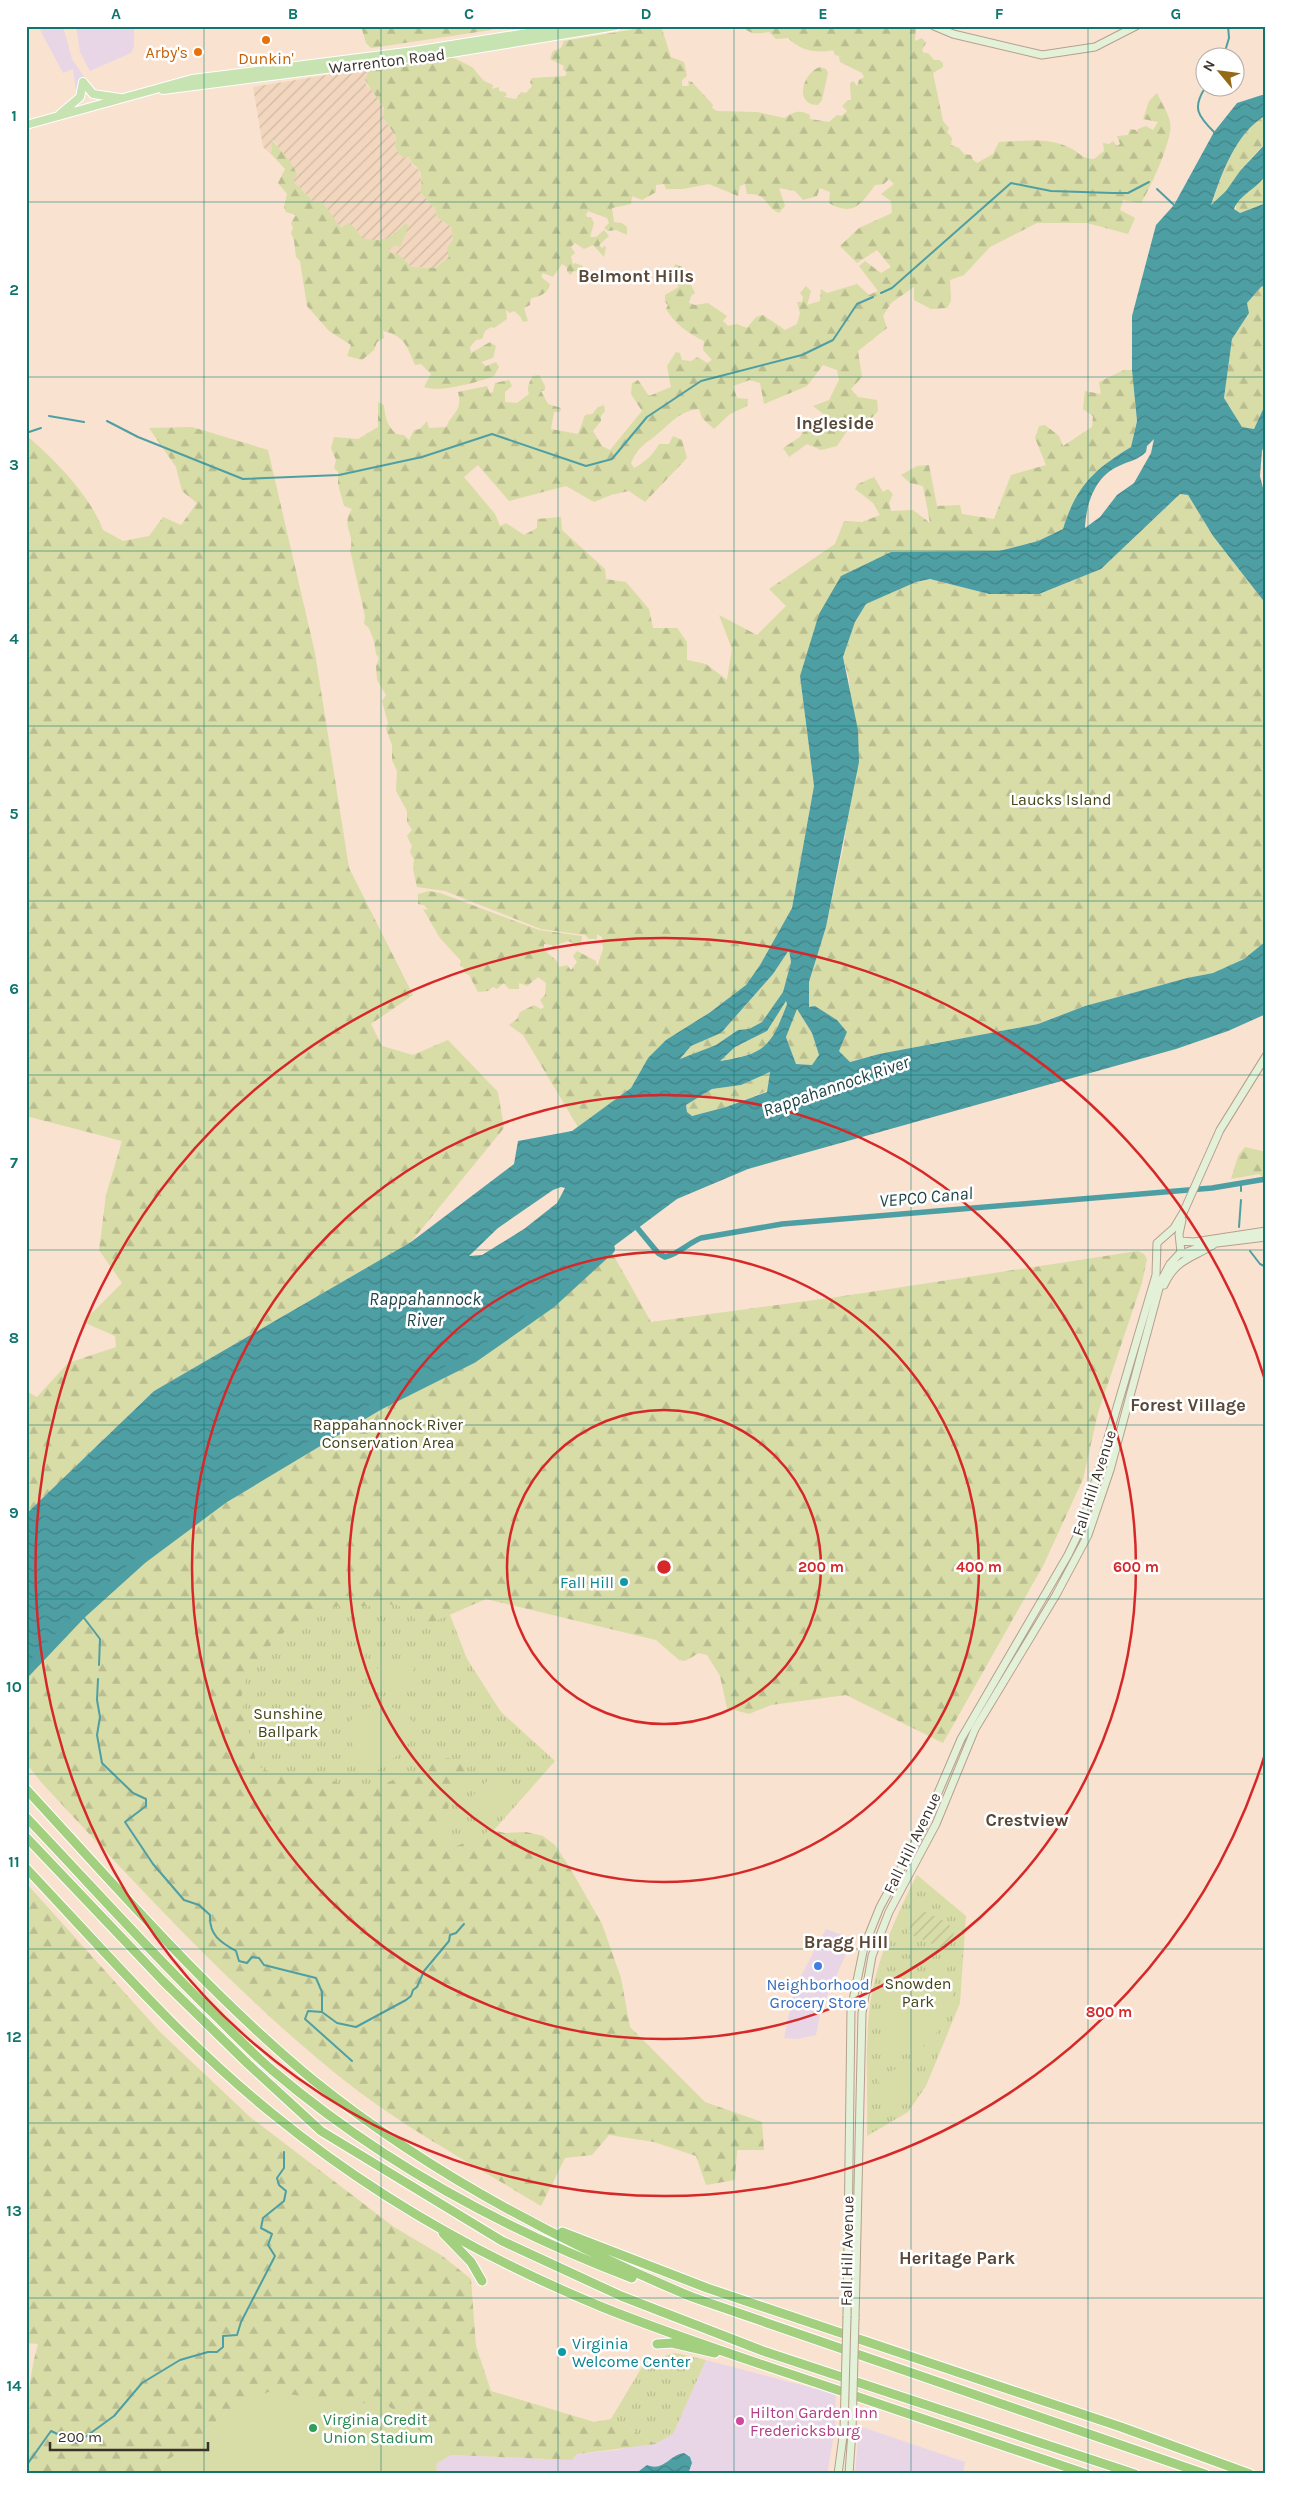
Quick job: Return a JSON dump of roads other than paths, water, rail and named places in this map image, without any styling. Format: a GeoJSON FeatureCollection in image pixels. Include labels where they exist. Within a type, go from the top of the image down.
{"type":"FeatureCollection","features":[{"type":"Feature","properties":{"kind":"highway"},"geometry":{"type":"LineString","coordinates":[[27,1790],[208,1984],[313,2080],[386,2133],[464,2185],[540,2228],[637,2274],[692,2297],[1205,2474]]}},
{"type":"Feature","properties":{"kind":"highway"},"geometry":{"type":"LineString","coordinates":[[26,1816],[169,1970],[270,2068],[324,2113],[430,2183],[489,2216],[545,2243],[616,2272],[658,2288],[692,2297]]}},
{"type":"Feature","properties":{"kind":"highway"},"geometry":{"type":"LineString","coordinates":[[26,1837],[162,1980],[248,2064],[322,2131],[502,2241],[621,2296],[764,2351],[1134,2474]]}},
{"type":"Feature","properties":{"kind":"highway"},"geometry":{"type":"LineString","coordinates":[[26,1868],[180,2031],[238,2085],[276,2117],[349,2170],[440,2228],[533,2276],[603,2307],[728,2352],[1087,2474]]}},
{"type":"Feature","properties":{"kind":"highway"},"geometry":{"type":"LineString","coordinates":[[506,2209],[598,2248],[707,2288],[1121,2427],[1250,2474]]}},
{"type":"Feature","properties":{"kind":"highway"},"geometry":{"type":"LineString","coordinates":[[440,2228],[470,2262],[482,2281]]}},
{"type":"Feature","properties":{"kind":"highway"},"geometry":{"type":"LineString","coordinates":[[657,2344],[672,2344],[714,2353],[728,2352]]}},
{"type":"Feature","properties":{"kind":"main road","name":"Warrenton Road"},"geometry":{"type":"LineString","coordinates":[[26,125],[158,90],[173,83],[192,79],[414,51],[570,26]]}},
{"type":"Feature","properties":{"kind":"main road","name":"Warrenton Road"},"geometry":{"type":"LineString","coordinates":[[158,90],[174,90],[451,53],[616,26]]}},
{"type":"Feature","properties":{"kind":"main road"},"geometry":{"type":"LineString","coordinates":[[934,26],[953,34],[1042,55],[1095,47],[1136,26]]}},
{"type":"Feature","properties":{"kind":"main road"},"geometry":{"type":"LineString","coordinates":[[57,116],[80,98],[83,82],[93,94],[123,99]]}},
{"type":"Feature","properties":{"kind":"main road","name":"Fall Hill Avenue"},"geometry":{"type":"LineString","coordinates":[[848,2474],[847,2316],[852,2001],[866,1938],[880,1907],[930,1813],[961,1739],[1068,1555],[1082,1526],[1156,1275],[1157,1243],[1174,1228],[1220,1130],[1266,1056]]}},
{"type":"Feature","properties":{"kind":"main road","name":"Fall Hill Avenue"},"geometry":{"type":"LineString","coordinates":[[838,2474],[848,2430],[855,2319],[862,2013],[866,1981],[877,1941],[889,1912],[936,1824],[975,1729],[1056,1595],[1088,1535],[1100,1503],[1161,1281],[1174,1260],[1181,1254],[1180,1240],[1184,1210]]}},
{"type":"Feature","properties":{"kind":"main road"},"geometry":{"type":"LineString","coordinates":[[1165,1236],[1173,1235],[1180,1240],[1194,1242],[1266,1231]]}},
{"type":"Feature","properties":{"kind":"main road"},"geometry":{"type":"LineString","coordinates":[[1181,1254],[1193,1248],[1266,1238]]}},
{"type":"Feature","properties":{"kind":"main road"},"geometry":{"type":"LineString","coordinates":[[1150,1325],[1170,1273],[1188,1256],[1214,1245]]}},
{"type":"Feature","properties":{"kind":"main road"},"geometry":{"type":"LineString","coordinates":[[1158,1254],[1166,1260],[1174,1260]]}},
{"type":"Feature","properties":{"kind":"main road"},"geometry":{"type":"LineString","coordinates":[[930,1813],[936,1824]]}},
{"type":"Feature","properties":{"kind":"water","name":"Rappahannock River"},"geometry":{"type":"Polygon","coordinates":[[[1266,95],[1266,115],[1255,123],[1238,143],[1225,167],[1211,205],[1226,191],[1240,171],[1266,143],[1267,165],[1264,177],[1241,198],[1234,209],[1240,213],[1266,203],[1266,285],[1261,287],[1247,303],[1249,313],[1232,339],[1224,398],[1242,427],[1254,429],[1266,403],[1266,441],[1262,451],[1260,476],[1266,500],[1266,604],[1213,536],[1188,495],[1180,494],[1101,569],[1039,594],[989,594],[930,579],[916,582],[866,604],[855,622],[843,657],[858,730],[859,762],[826,927],[809,982],[809,1007],[815,1006],[837,1020],[847,1032],[839,1051],[850,1062],[879,1054],[1038,1024],[1085,1006],[1187,978],[1213,973],[1244,959],[1266,941],[1266,1014],[1228,1031],[1176,1049],[748,1169],[677,1199],[610,1249],[550,1304],[473,1358],[379,1405],[224,1498],[142,1559],[81,1614],[26,1672],[26,1514],[154,1391],[411,1242],[514,1164],[518,1141],[572,1131],[631,1088],[648,1058],[666,1040],[709,1013],[746,985],[760,965],[792,908],[814,786],[800,676],[819,614],[841,576],[891,552],[999,551],[1038,541],[1063,529],[1074,502],[1088,481],[1106,464],[1131,447],[1137,421],[1132,370],[1132,316],[1156,225],[1174,205],[1214,132],[1237,103],[1266,95]],[[1154,439],[1147,446],[1146,452],[1143,455],[1111,471],[1098,484],[1087,510],[1085,528],[1100,517],[1117,495],[1134,483],[1151,453],[1154,439]],[[789,950],[773,974],[721,1033],[691,1046],[680,1059],[716,1045],[738,1030],[749,1029],[762,1022],[783,992],[791,962],[789,950]],[[786,1001],[767,1031],[735,1047],[720,1061],[748,1055],[765,1046],[776,1030],[787,1004],[786,1001]],[[797,1009],[786,1037],[796,1064],[812,1065],[819,1055],[812,1033],[797,1009]],[[770,1072],[741,1085],[712,1089],[686,1105],[687,1112],[692,1116],[726,1107],[767,1092],[770,1072]],[[561,1187],[553,1190],[498,1228],[469,1256],[482,1255],[524,1229],[557,1203],[565,1188],[561,1187]]]}},
{"type":"Feature","properties":{"kind":"water"},"geometry":{"type":"Polygon","coordinates":[[[684,2453],[690,2457],[692,2463],[688,2474],[635,2474],[647,2465],[653,2467],[662,2465],[679,2454],[684,2453]]]}},
{"type":"Feature","properties":{"kind":"waterway"},"geometry":{"type":"LineString","coordinates":[[1226,48],[1229,38],[1228,26]]}},
{"type":"Feature","properties":{"kind":"waterway"},"geometry":{"type":"LineString","coordinates":[[1200,98],[1199,112],[1214,132]]}},
{"type":"Feature","properties":{"kind":"waterway"},"geometry":{"type":"LineString","coordinates":[[881,293],[892,288],[1011,183],[1051,191],[1128,193],[1149,182]]}},
{"type":"Feature","properties":{"kind":"waterway"},"geometry":{"type":"LineString","coordinates":[[1157,189],[1174,205]]}},
{"type":"Feature","properties":{"kind":"waterway"},"geometry":{"type":"LineString","coordinates":[[107,421],[138,437],[243,479],[339,475],[422,457],[492,434],[586,466],[612,459],[647,417],[701,381],[802,355],[833,340],[857,304],[873,297]]}},
{"type":"Feature","properties":{"kind":"waterway"},"geometry":{"type":"LineString","coordinates":[[49,416],[84,422]]}},
{"type":"Feature","properties":{"kind":"waterway"},"geometry":{"type":"LineString","coordinates":[[26,433],[41,428]]}},
{"type":"Feature","properties":{"kind":"waterway","name":"VEPCO Canal"},"geometry":{"type":"LineString","coordinates":[[634,1224],[658,1253],[665,1257],[701,1238],[782,1224],[1212,1188],[1266,1179]]}},
{"type":"Feature","properties":{"kind":"waterway","name":"VEPCO Canal"},"geometry":{"type":"LineString","coordinates":[[1241,1183],[1241,1191]]}},
{"type":"Feature","properties":{"kind":"waterway"},"geometry":{"type":"LineString","coordinates":[[1239,1227],[1241,1200]]}},
{"type":"Feature","properties":{"kind":"waterway"},"geometry":{"type":"LineString","coordinates":[[26,1672],[81,1614],[142,1559],[224,1498],[379,1405],[473,1358],[550,1304],[610,1249]]}},
{"type":"Feature","properties":{"kind":"waterway"},"geometry":{"type":"LineString","coordinates":[[1250,1251],[1260,1264],[1266,1267]]}},
{"type":"Feature","properties":{"kind":"waterway"},"geometry":{"type":"LineString","coordinates":[[81,1614],[100,1639],[99,1665]]}},
{"type":"Feature","properties":{"kind":"waterway"},"geometry":{"type":"LineString","coordinates":[[98,1679],[97,1700],[100,1717],[97,1735],[102,1763],[133,1793],[146,1799],[146,1806],[125,1822],[153,1864],[184,1900],[199,1905],[210,1915],[211,1928],[214,1933],[220,1941],[236,1951],[239,1961],[247,1963],[252,1957],[259,1958],[264,1965],[316,1978],[322,1992],[322,2012],[308,2011],[305,2019],[352,2061]]}},
{"type":"Feature","properties":{"kind":"waterway"},"geometry":{"type":"LineString","coordinates":[[322,2012],[337,2023],[356,2027],[406,2000],[417,1987],[424,1971],[449,1941],[450,1935],[456,1933],[464,1924]]}},
{"type":"Feature","properties":{"kind":"waterway"},"geometry":{"type":"LineString","coordinates":[[26,2466],[51,2431],[77,2443],[114,2416],[142,2383],[180,2360],[208,2352],[217,2352],[223,2347],[223,2336],[237,2335],[241,2322],[275,2256],[268,2245],[272,2234],[261,2228],[263,2218],[284,2201],[286,2191],[279,2185],[277,2178],[284,2168],[284,2152]]}},
{"type":"Feature","properties":{"kind":"place","name":"Dunkin'"},"geometry":{"type":"Point","coordinates":[266,40]}},
{"type":"Feature","properties":{"kind":"place","name":"Arby's"},"geometry":{"type":"Point","coordinates":[198,52]}},
{"type":"Feature","properties":{"kind":"place","name":"Fall Hill"},"geometry":{"type":"Point","coordinates":[624,1582]}},
{"type":"Feature","properties":{"kind":"place","name":"Neighborhood Grocery Store"},"geometry":{"type":"Point","coordinates":[818,1966]}},
{"type":"Feature","properties":{"kind":"place","name":"Virginia Welcome Center"},"geometry":{"type":"Point","coordinates":[562,2352]}},
{"type":"Feature","properties":{"kind":"place","name":"Hilton Garden Inn Fredericksburg"},"geometry":{"type":"Point","coordinates":[740,2421]}},
{"type":"Feature","properties":{"kind":"place","name":"Virginia Credit Union Stadium"},"geometry":{"type":"Point","coordinates":[313,2428]}},
{"type":"Feature","properties":{"kind":"district","name":"Belmont Hills"},"geometry":{"type":"Point","coordinates":[636,276]}},
{"type":"Feature","properties":{"kind":"district","name":"Ingleside"},"geometry":{"type":"Point","coordinates":[835,423]}},
{"type":"Feature","properties":{"kind":"district","name":"Forest Village"},"geometry":{"type":"Point","coordinates":[1188,1405]}},
{"type":"Feature","properties":{"kind":"district","name":"Crestview"},"geometry":{"type":"Point","coordinates":[1027,1820]}},
{"type":"Feature","properties":{"kind":"district","name":"Bragg Hill"},"geometry":{"type":"Point","coordinates":[846,1942]}},
{"type":"Feature","properties":{"kind":"district","name":"Heritage Park"},"geometry":{"type":"Point","coordinates":[957,2258]}},
{"type":"Feature","properties":{"kind":"park label","name":"Laucks Island"},"geometry":{"type":"Point","coordinates":[1061,799]}},
{"type":"Feature","properties":{"kind":"park label","name":"Rappahannock River Conservation Area"},"geometry":{"type":"Point","coordinates":[388,1433]}},
{"type":"Feature","properties":{"kind":"park label","name":"Sunshine Ballpark"},"geometry":{"type":"Point","coordinates":[288,1722]}},
{"type":"Feature","properties":{"kind":"park label","name":"Snowden Park"},"geometry":{"type":"Point","coordinates":[918,1992]}}]}
